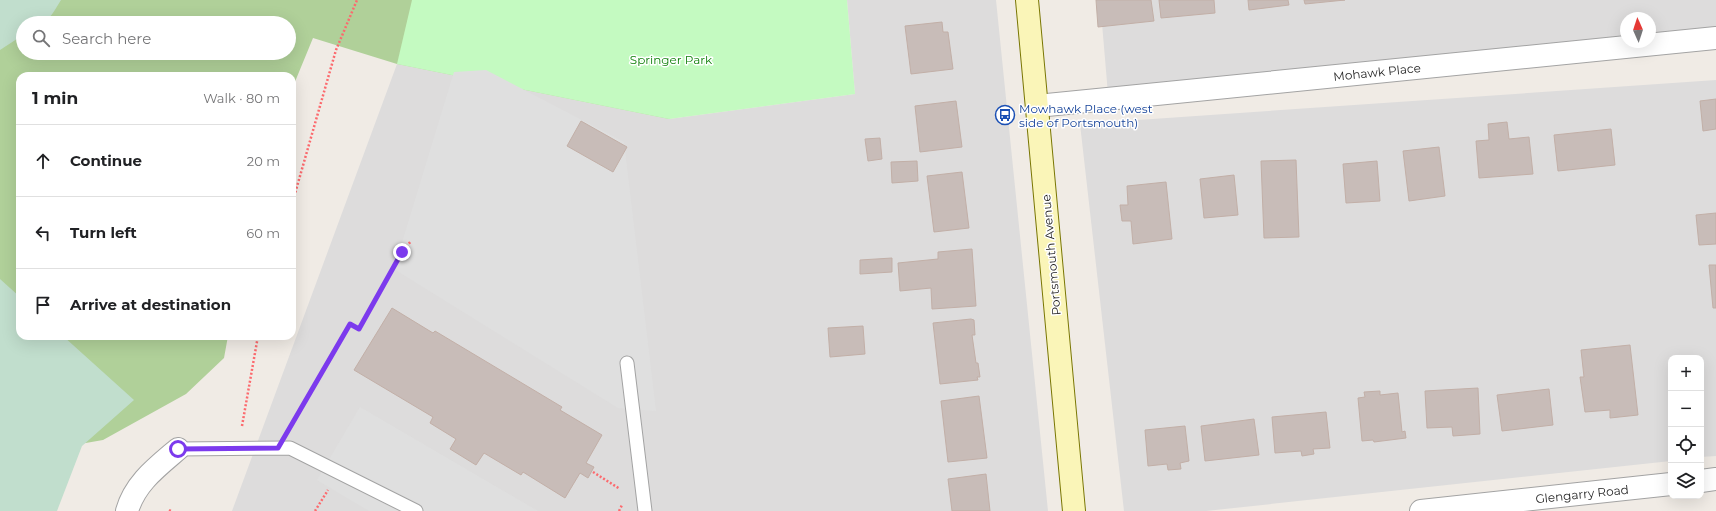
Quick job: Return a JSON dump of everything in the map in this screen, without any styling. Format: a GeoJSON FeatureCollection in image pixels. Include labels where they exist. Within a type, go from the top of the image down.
{"type":"FeatureCollection","features":[{"type":"Feature","properties":{"kind":"main road","name":"Portsmouth Avenue"},"geometry":{"type":"LineString","coordinates":[[1027,0],[1038,106],[1074,511]]}},
{"type":"Feature","properties":{"kind":"street","name":"Mohawk Place"},"geometry":{"type":"LineString","coordinates":[[1038,106],[1716,38]]}},
{"type":"Feature","properties":{"kind":"street"},"geometry":{"type":"LineString","coordinates":[[126,511],[130,501],[146,476],[178,449]]}},
{"type":"Feature","properties":{"kind":"street"},"geometry":{"type":"LineString","coordinates":[[1704,481],[1716,479]]}},
{"type":"Feature","properties":{"kind":"street","name":"Glengarry Road"},"geometry":{"type":"LineString","coordinates":[[1421,511],[1668,484]]}},
{"type":"Feature","properties":{"kind":"lane"},"geometry":{"type":"LineString","coordinates":[[627,363],[645,511]]}},
{"type":"Feature","properties":{"kind":"lane"},"geometry":{"type":"LineString","coordinates":[[178,449],[290,448],[416,511]]}},
{"type":"Feature","properties":{"kind":"path"},"geometry":{"type":"LineString","coordinates":[[296,190],[336,50],[357,0]]}},
{"type":"Feature","properties":{"kind":"path"},"geometry":{"type":"LineString","coordinates":[[278,448],[350,324],[359,329],[402,252],[411,241]]}},
{"type":"Feature","properties":{"kind":"path"},"geometry":{"type":"LineString","coordinates":[[239,449],[257,340]]}},
{"type":"Feature","properties":{"kind":"shaded area"},"geometry":{"type":"Polygon","coordinates":[[[847,0],[996,0],[1048,511],[232,511],[397,64],[669,119],[855,94],[847,0]]]}},
{"type":"Feature","properties":{"kind":"shaded area"},"geometry":{"type":"Polygon","coordinates":[[[1100,0],[1716,0],[1716,41],[1656,46],[1656,12],[1620,12],[1620,48],[1636,48],[1108,94],[1100,0]]]}},
{"type":"Feature","properties":{"kind":"shaded area"},"geometry":{"type":"Polygon","coordinates":[[[486,70],[624,142],[656,411],[618,408],[394,269],[454,72],[486,70]]]}},
{"type":"Feature","properties":{"kind":"shaded area"},"geometry":{"type":"Polygon","coordinates":[[[1716,80],[1716,456],[1704,457],[1704,355],[1668,355],[1668,461],[1206,511],[1124,511],[1080,124],[1716,80]]]}},
{"type":"Feature","properties":{"kind":"shaded area"},"geometry":{"type":"Polygon","coordinates":[[[360,407],[538,511],[369,511],[317,480],[360,407]]]}},
{"type":"Feature","properties":{"kind":"green space"},"geometry":{"type":"Polygon","coordinates":[[[0,0],[845,0],[669,119],[397,64],[313,38],[296,79],[296,72],[16,72],[16,340],[227,340],[224,358],[186,394],[103,440],[57,448],[0,337],[0,0]]]}},
{"type":"Feature","properties":{"kind":"green space"},"geometry":{"type":"Polygon","coordinates":[[[0,0],[61,0],[51,16],[16,16],[16,40],[0,50],[0,0]]]}},
{"type":"Feature","properties":{"kind":"green space","name":"Springer Park"},"geometry":{"type":"Polygon","coordinates":[[[412,0],[847,0],[855,94],[669,119],[397,64],[412,0]]]}},
{"type":"Feature","properties":{"kind":"green space"},"geometry":{"type":"Polygon","coordinates":[[[0,279],[16,293],[16,340],[67,340],[134,400],[82,446],[57,511],[0,511],[0,279]]]}},
{"type":"Feature","properties":{"kind":"building"},"geometry":{"type":"Polygon","coordinates":[[[1096,0],[1151,0],[1154,21],[1098,27],[1096,0]]]}},
{"type":"Feature","properties":{"kind":"building"},"geometry":{"type":"Polygon","coordinates":[[[1159,0],[1214,0],[1215,13],[1161,18],[1159,0]]]}},
{"type":"Feature","properties":{"kind":"building"},"geometry":{"type":"Polygon","coordinates":[[[1248,0],[1288,0],[1289,5],[1249,10],[1248,0]]]}},
{"type":"Feature","properties":{"kind":"building"},"geometry":{"type":"Polygon","coordinates":[[[1304,0],[1345,0],[1305,4],[1304,0]]]}},
{"type":"Feature","properties":{"kind":"building"},"geometry":{"type":"Polygon","coordinates":[[[942,22],[943,32],[948,32],[953,69],[911,74],[905,26],[942,22]]]}},
{"type":"Feature","properties":{"kind":"building"},"geometry":{"type":"Polygon","coordinates":[[[1716,99],[1716,129],[1703,131],[1700,101],[1716,99]]]}},
{"type":"Feature","properties":{"kind":"building"},"geometry":{"type":"Polygon","coordinates":[[[956,101],[962,147],[920,152],[915,106],[956,101]]]}},
{"type":"Feature","properties":{"kind":"building"},"geometry":{"type":"Polygon","coordinates":[[[581,121],[627,147],[613,172],[567,146],[581,121]]]}},
{"type":"Feature","properties":{"kind":"building"},"geometry":{"type":"Polygon","coordinates":[[[1507,122],[1509,139],[1529,137],[1533,174],[1479,178],[1476,141],[1489,140],[1488,124],[1507,122]]]}},
{"type":"Feature","properties":{"kind":"building"},"geometry":{"type":"Polygon","coordinates":[[[1611,129],[1615,165],[1558,171],[1554,135],[1611,129]]]}},
{"type":"Feature","properties":{"kind":"building"},"geometry":{"type":"Polygon","coordinates":[[[880,138],[882,159],[868,161],[865,139],[880,138]]]}},
{"type":"Feature","properties":{"kind":"building"},"geometry":{"type":"Polygon","coordinates":[[[1439,147],[1445,196],[1409,201],[1403,151],[1439,147]]]}},
{"type":"Feature","properties":{"kind":"building"},"geometry":{"type":"Polygon","coordinates":[[[1296,160],[1299,237],[1264,238],[1261,161],[1296,160]]]}},
{"type":"Feature","properties":{"kind":"building"},"geometry":{"type":"Polygon","coordinates":[[[917,161],[918,181],[892,183],[891,162],[917,161]]]}},
{"type":"Feature","properties":{"kind":"building"},"geometry":{"type":"Polygon","coordinates":[[[1377,161],[1380,201],[1346,203],[1343,164],[1377,161]]]}},
{"type":"Feature","properties":{"kind":"building"},"geometry":{"type":"Polygon","coordinates":[[[962,172],[969,228],[934,232],[927,176],[962,172]]]}},
{"type":"Feature","properties":{"kind":"building"},"geometry":{"type":"Polygon","coordinates":[[[1234,175],[1238,215],[1204,218],[1200,179],[1234,175]]]}},
{"type":"Feature","properties":{"kind":"building"},"geometry":{"type":"Polygon","coordinates":[[[1166,182],[1172,239],[1133,244],[1131,221],[1122,221],[1120,205],[1128,205],[1127,186],[1166,182]]]}},
{"type":"Feature","properties":{"kind":"building"},"geometry":{"type":"Polygon","coordinates":[[[1716,213],[1716,244],[1699,245],[1696,215],[1716,213]]]}},
{"type":"Feature","properties":{"kind":"building"},"geometry":{"type":"Polygon","coordinates":[[[972,249],[976,306],[932,309],[931,288],[900,291],[898,263],[938,259],[938,252],[972,249]]]}},
{"type":"Feature","properties":{"kind":"building"},"geometry":{"type":"Polygon","coordinates":[[[892,258],[892,272],[860,274],[860,260],[892,258]]]}},
{"type":"Feature","properties":{"kind":"building"},"geometry":{"type":"Polygon","coordinates":[[[1709,265],[1716,265],[1716,308],[1713,308],[1709,265]]]}},
{"type":"Feature","properties":{"kind":"building"},"geometry":{"type":"Polygon","coordinates":[[[392,308],[433,333],[435,331],[562,407],[560,410],[602,435],[586,463],[594,467],[588,478],[580,473],[565,498],[523,472],[521,475],[484,453],[476,465],[450,449],[456,439],[430,423],[433,417],[354,370],[392,308]]]}},
{"type":"Feature","properties":{"kind":"building"},"geometry":{"type":"Polygon","coordinates":[[[971,319],[974,320],[975,335],[972,335],[976,363],[978,363],[980,377],[977,377],[978,380],[940,384],[933,323],[971,319]]]}},
{"type":"Feature","properties":{"kind":"building"},"geometry":{"type":"Polygon","coordinates":[[[863,326],[865,354],[830,357],[828,328],[863,326]]]}},
{"type":"Feature","properties":{"kind":"building"},"geometry":{"type":"Polygon","coordinates":[[[1630,345],[1638,415],[1610,418],[1610,410],[1585,412],[1580,377],[1584,377],[1581,350],[1630,345]]]}},
{"type":"Feature","properties":{"kind":"building"},"geometry":{"type":"Polygon","coordinates":[[[1478,388],[1480,434],[1453,436],[1452,427],[1427,428],[1425,391],[1478,388]]]}},
{"type":"Feature","properties":{"kind":"building"},"geometry":{"type":"Polygon","coordinates":[[[1549,389],[1553,425],[1502,431],[1497,395],[1549,389]]]}},
{"type":"Feature","properties":{"kind":"building"},"geometry":{"type":"Polygon","coordinates":[[[1380,391],[1380,395],[1398,393],[1402,432],[1405,431],[1406,438],[1374,442],[1373,440],[1362,441],[1358,398],[1365,397],[1364,392],[1380,391]]]}},
{"type":"Feature","properties":{"kind":"building"},"geometry":{"type":"Polygon","coordinates":[[[979,396],[987,458],[948,462],[941,401],[979,396]]]}},
{"type":"Feature","properties":{"kind":"building"},"geometry":{"type":"Polygon","coordinates":[[[1326,412],[1330,448],[1313,449],[1314,454],[1302,456],[1301,451],[1275,453],[1272,417],[1326,412]]]}},
{"type":"Feature","properties":{"kind":"building"},"geometry":{"type":"Polygon","coordinates":[[[1254,419],[1259,455],[1205,461],[1201,426],[1254,419]]]}},
{"type":"Feature","properties":{"kind":"building"},"geometry":{"type":"Polygon","coordinates":[[[1185,426],[1189,461],[1180,463],[1181,469],[1168,470],[1167,464],[1148,466],[1145,430],[1185,426]]]}},
{"type":"Feature","properties":{"kind":"building"},"geometry":{"type":"Polygon","coordinates":[[[986,474],[990,511],[952,511],[948,479],[986,474]]]}},
{"type":"Feature","properties":{"kind":"place","name":"Mowhawk Place (west side of Portsmouth)"},"geometry":{"type":"Point","coordinates":[1005,115]}},
{"type":"Feature","properties":{"kind":"route"},"geometry":{"type":"LineString","coordinates":[[178,449],[278,448],[350,324],[359,329],[402,252]]}}]}
